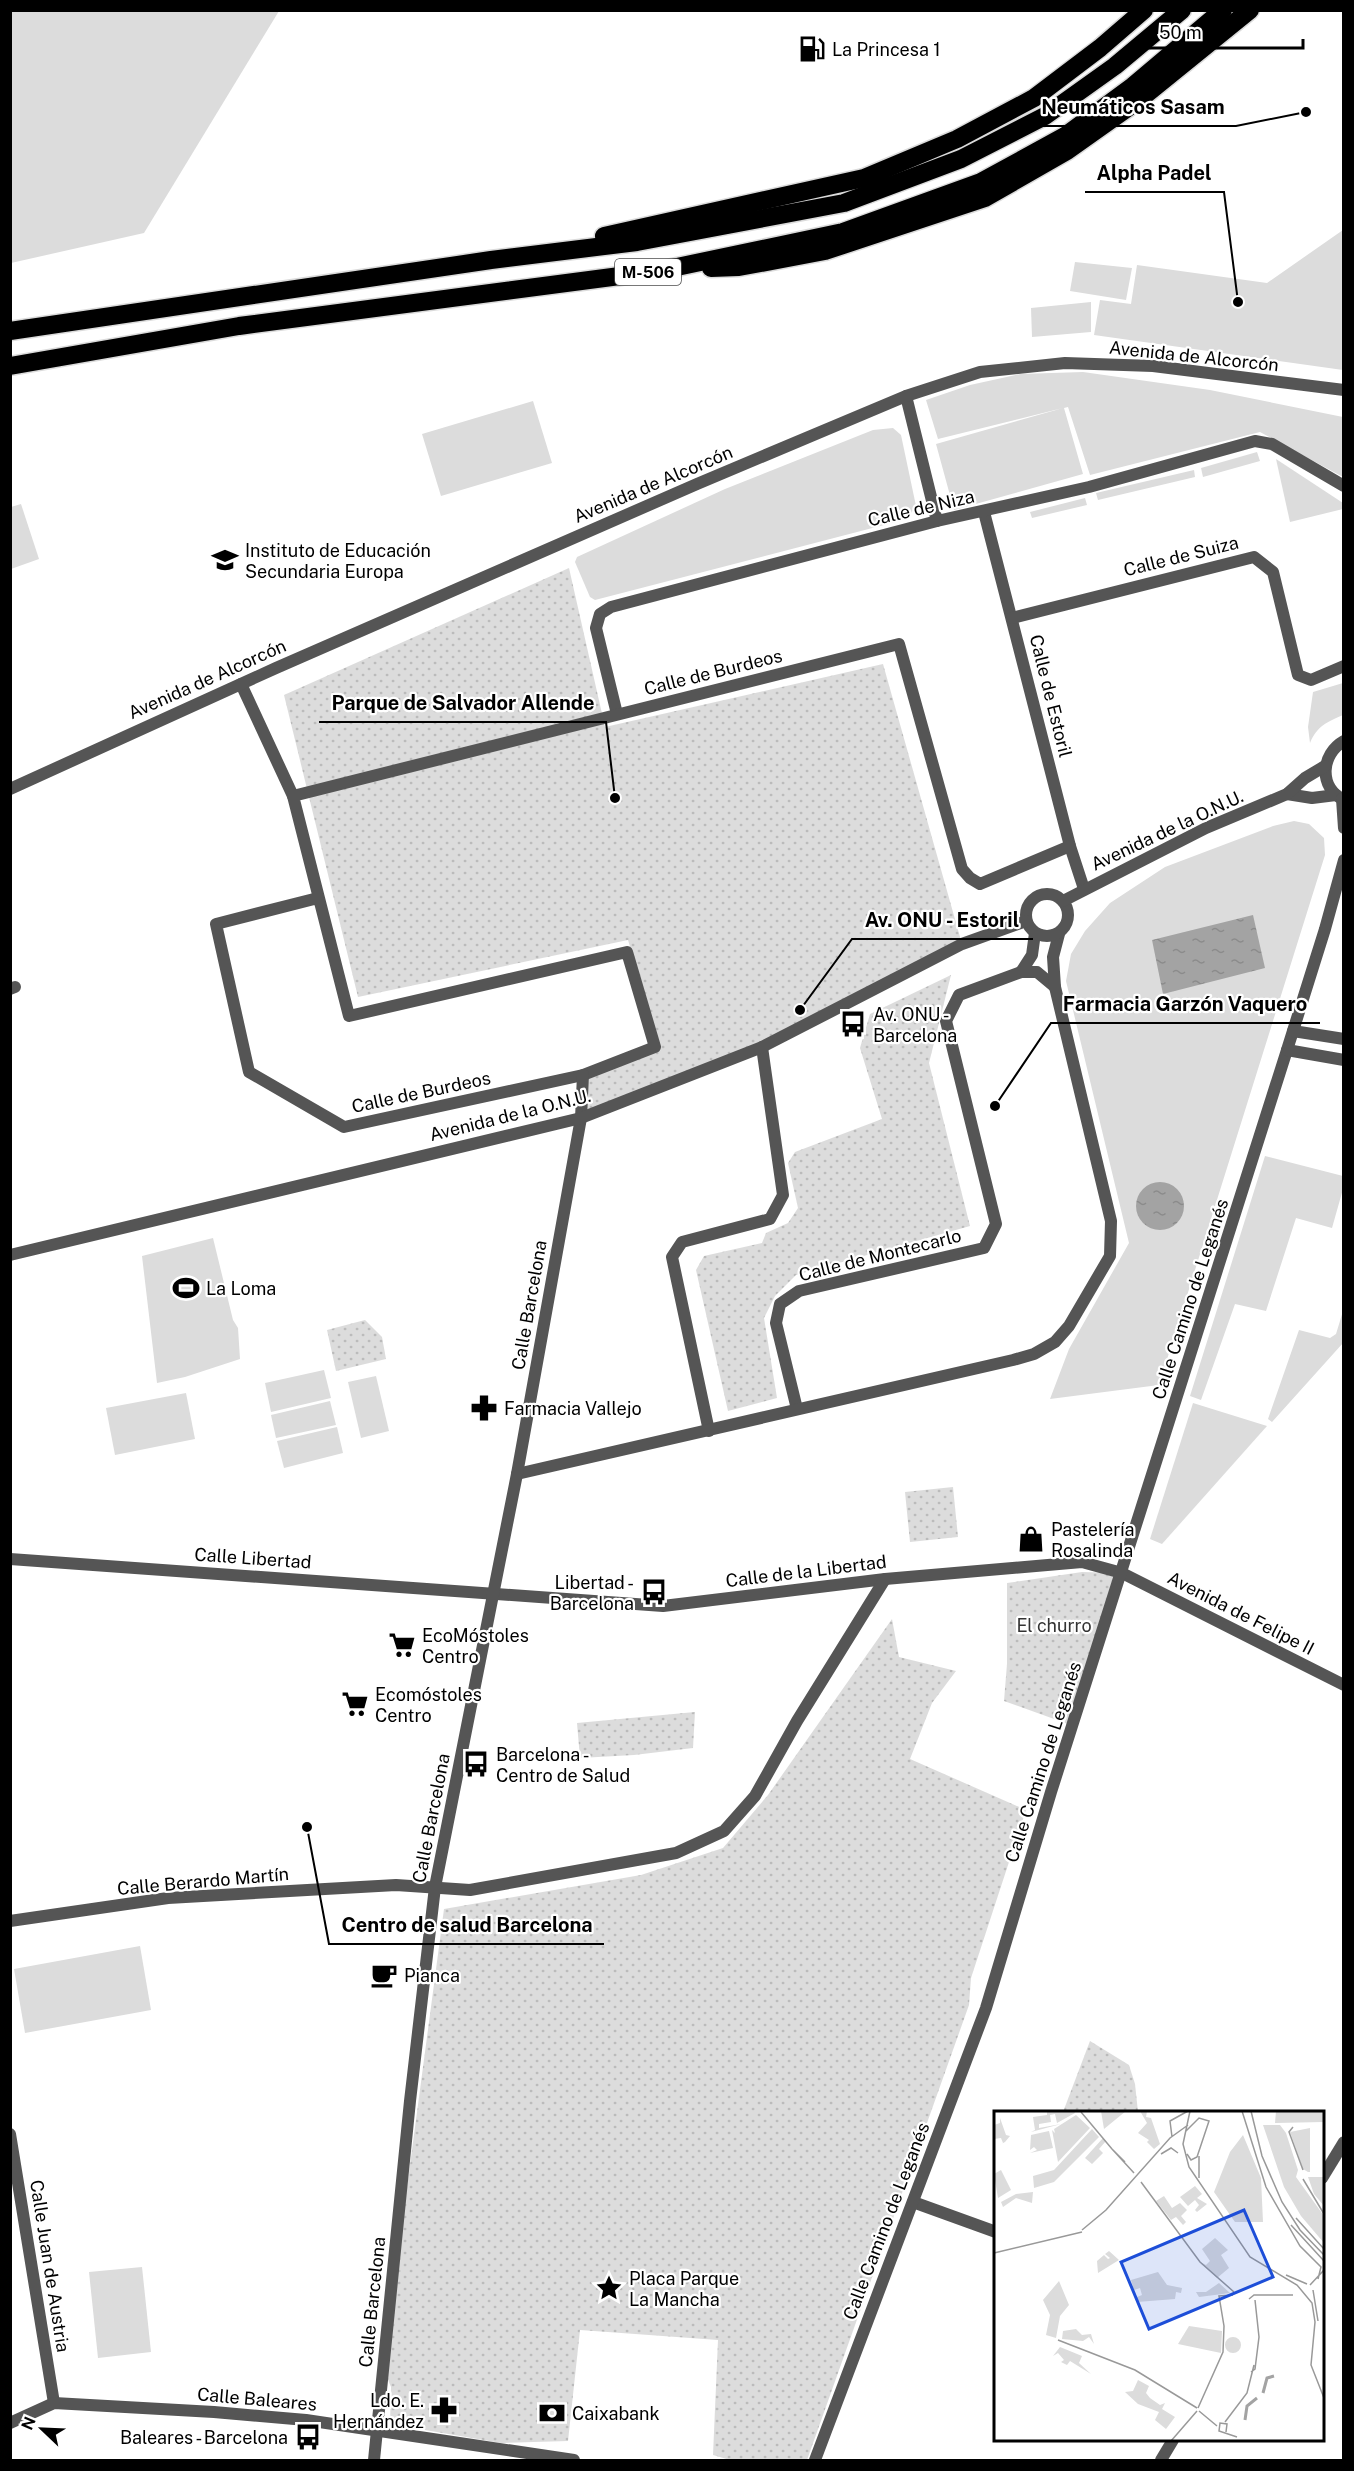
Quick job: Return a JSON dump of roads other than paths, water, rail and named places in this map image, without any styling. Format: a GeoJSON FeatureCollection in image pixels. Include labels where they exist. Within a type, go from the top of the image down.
{"type":"FeatureCollection","features":[{"type":"Feature","properties":{"kind":"highway"},"geometry":{"type":"LineString","coordinates":[[492,260],[864,178],[957,140],[1034,98],[1100,48],[1144,10]]}},
{"type":"Feature","properties":{"kind":"highway","name":"M-506"},"geometry":{"type":"LineString","coordinates":[[10,331],[492,260],[637,242],[844,203],[962,159],[1045,116],[1115,66],[1182,10]]}},
{"type":"Feature","properties":{"kind":"highway","name":"M-506"},"geometry":{"type":"LineString","coordinates":[[10,366],[239,326],[658,270],[843,232],[981,182],[1065,136],[1133,86],[1223,10]]}},
{"type":"Feature","properties":{"kind":"highway"},"geometry":{"type":"LineString","coordinates":[[658,270],[739,267],[825,251],[985,198],[1067,151],[1139,100],[1250,10]]}},
{"type":"Feature","properties":{"kind":"street","name":"Avenida de Alcorcón"},"geometry":{"type":"LineString","coordinates":[[10,789],[241,684],[697,484],[906,396],[980,372],[1065,363],[1153,366],[1344,390]]}},
{"type":"Feature","properties":{"kind":"street"},"geometry":{"type":"LineString","coordinates":[[906,396],[937,521]]}},
{"type":"Feature","properties":{"kind":"street","name":"Calle de Niza"},"geometry":{"type":"LineString","coordinates":[[617,714],[596,628],[600,614],[611,606],[937,521],[1089,487],[1255,441],[1272,444],[1344,486]]}},
{"type":"Feature","properties":{"kind":"street","name":"Calle de Estoril"},"geometry":{"type":"LineString","coordinates":[[984,512],[1070,846],[1084,889]]}},
{"type":"Feature","properties":{"kind":"street","name":"Calle de Suiza"},"geometry":{"type":"LineString","coordinates":[[1012,618],[1254,557],[1273,572],[1298,675],[1311,680],[1344,666]]}},
{"type":"Feature","properties":{"kind":"street","name":"Calle de Burdeos"},"geometry":{"type":"LineString","coordinates":[[318,898],[216,924],[249,1072],[344,1127],[583,1075],[655,1047],[627,952],[349,1016],[292,796],[899,644],[962,869],[970,879],[980,884],[1070,846]]}},
{"type":"Feature","properties":{"kind":"street"},"geometry":{"type":"LineString","coordinates":[[241,684],[292,796]]}},
{"type":"Feature","properties":{"kind":"street"},"geometry":{"type":"LineString","coordinates":[[1344,741],[1336,745],[1325,766],[1330,788],[1341,798],[1344,828]]}},
{"type":"Feature","properties":{"kind":"street","name":"Avenida de la O.N.U."},"geometry":{"type":"LineString","coordinates":[[1063,901],[1206,828],[1287,794],[1305,778],[1325,766]]}},
{"type":"Feature","properties":{"kind":"street","name":"Avenida de la O.N.U."},"geometry":{"type":"LineString","coordinates":[[1287,794],[1312,798],[1341,798]]}},
{"type":"Feature","properties":{"kind":"street","name":"Calle Camino de Leganés"},"geometry":{"type":"LineString","coordinates":[[815,2460],[986,2008],[1051,1792],[1287,1050],[1344,860]]}},
{"type":"Feature","properties":{"kind":"street"},"geometry":{"type":"LineString","coordinates":[[518,1474],[1034,1354],[1055,1342],[1069,1326],[1110,1256],[1111,1221],[1055,987],[1053,957],[1059,934],[1067,924],[1069,912],[1063,901],[1054,895],[1042,894],[1032,900],[1026,910],[1026,921],[1035,933],[1047,938],[1059,934]]}},
{"type":"Feature","properties":{"kind":"street","name":"Avenida de la O.N.U."},"geometry":{"type":"LineString","coordinates":[[10,1255],[581,1118],[762,1047],[962,944],[1026,921]]}},
{"type":"Feature","properties":{"kind":"street"},"geometry":{"type":"LineString","coordinates":[[1021,972],[1032,955],[1035,933]]}},
{"type":"Feature","properties":{"kind":"street"},"geometry":{"type":"LineString","coordinates":[[1021,972],[1037,972],[1055,987]]}},
{"type":"Feature","properties":{"kind":"street","name":"Calle de Montecarlo"},"geometry":{"type":"LineString","coordinates":[[797,1409],[776,1323],[780,1304],[799,1291],[984,1248],[996,1224],[946,1021],[959,995],[1021,972]]}},
{"type":"Feature","properties":{"kind":"street"},"geometry":{"type":"LineString","coordinates":[[1293,1030],[1344,1039]]}},
{"type":"Feature","properties":{"kind":"street"},"geometry":{"type":"LineString","coordinates":[[709,1431],[672,1257],[682,1242],[770,1219],[783,1195],[762,1047]]}},
{"type":"Feature","properties":{"kind":"street"},"geometry":{"type":"LineString","coordinates":[[1287,1050],[1344,1060]]}},
{"type":"Feature","properties":{"kind":"street"},"geometry":{"type":"LineString","coordinates":[[581,1118],[583,1075]]}},
{"type":"Feature","properties":{"kind":"street","name":"Calle Barcelona"},"geometry":{"type":"LineString","coordinates":[[375,2460],[376,2431],[435,1887],[518,1474],[581,1118]]}},
{"type":"Feature","properties":{"kind":"street","name":"Calle Libertad"},"geometry":{"type":"LineString","coordinates":[[10,1559],[493,1594]]}},
{"type":"Feature","properties":{"kind":"street","name":"Calle de la Libertad"},"geometry":{"type":"LineString","coordinates":[[493,1594],[663,1606],[885,1579],[1082,1562],[1122,1573]]}},
{"type":"Feature","properties":{"kind":"street","name":"Avenida de Felipe II"},"geometry":{"type":"LineString","coordinates":[[1122,1573],[1344,1685]]}},
{"type":"Feature","properties":{"kind":"street","name":"Calle Berardo Martín"},"geometry":{"type":"LineString","coordinates":[[10,1921],[168,1898],[396,1885],[470,1890],[676,1853],[724,1831],[755,1796],[797,1721],[885,1579]]}},
{"type":"Feature","properties":{"kind":"street","name":"Calle Juan de Austria"},"geometry":{"type":"LineString","coordinates":[[10,2134],[12,2158],[54,2403]]}},
{"type":"Feature","properties":{"kind":"street"},"geometry":{"type":"LineString","coordinates":[[1324,2176],[1344,2142]]}},
{"type":"Feature","properties":{"kind":"street"},"geometry":{"type":"LineString","coordinates":[[913,2202],[994,2231]]}},
{"type":"Feature","properties":{"kind":"street","name":"Calle Baleares"},"geometry":{"type":"LineString","coordinates":[[10,2422],[54,2403],[306,2420],[574,2460]]}},
{"type":"Feature","properties":{"kind":"street"},"geometry":{"type":"LineString","coordinates":[[1161,2460],[1172,2441]]}},
{"type":"Feature","properties":{"kind":"water"},"geometry":{"type":"Polygon","coordinates":[[[1253,915],[1265,968],[1163,994],[1152,940],[1253,915]]]}},
{"type":"Feature","properties":{"kind":"water"},"geometry":{"type":"Polygon","coordinates":[[[1155,1182],[1165,1182],[1177,1189],[1184,1201],[1184,1211],[1177,1223],[1165,1230],[1155,1230],[1140,1219],[1136,1211],[1136,1201],[1147,1186],[1155,1182]]]}},
{"type":"Feature","properties":{"kind":"place","name":"La Princesa 1"},"geometry":{"type":"Point","coordinates":[812,49]}},
{"type":"Feature","properties":{"kind":"place","name":"Neumáticos Sasam"},"geometry":{"type":"Point","coordinates":[1306,112]}},
{"type":"Feature","properties":{"kind":"place","name":"Alpha Padel"},"geometry":{"type":"Point","coordinates":[1238,302]}},
{"type":"Feature","properties":{"kind":"place","name":"Instituto de Educación Secundaria Europa"},"geometry":{"type":"Point","coordinates":[225,560]}},
{"type":"Feature","properties":{"kind":"place","name":"Parque de Salvador Allende"},"geometry":{"type":"Point","coordinates":[615,798]}},
{"type":"Feature","properties":{"kind":"place","name":"Av. ONU - Estoril"},"geometry":{"type":"Point","coordinates":[800,1010]}},
{"type":"Feature","properties":{"kind":"place","name":"Av. ONU - Barcelona"},"geometry":{"type":"Point","coordinates":[853,1024]}},
{"type":"Feature","properties":{"kind":"place","name":"Farmacia Garzón Vaquero"},"geometry":{"type":"Point","coordinates":[995,1106]}},
{"type":"Feature","properties":{"kind":"place","name":"La Loma"},"geometry":{"type":"Point","coordinates":[186,1288]}},
{"type":"Feature","properties":{"kind":"place","name":"Farmacia Vallejo"},"geometry":{"type":"Point","coordinates":[484,1408]}},
{"type":"Feature","properties":{"kind":"place","name":"Pastelería Rosalinda"},"geometry":{"type":"Point","coordinates":[1031,1539]}},
{"type":"Feature","properties":{"kind":"place","name":"Libertad - Barcelona"},"geometry":{"type":"Point","coordinates":[654,1592]}},
{"type":"Feature","properties":{"kind":"place","name":"EcoMóstoles Centro"},"geometry":{"type":"Point","coordinates":[402,1645]}},
{"type":"Feature","properties":{"kind":"place","name":"Ecomóstoles Centro"},"geometry":{"type":"Point","coordinates":[355,1704]}},
{"type":"Feature","properties":{"kind":"place","name":"Barcelona - Centro de Salud"},"geometry":{"type":"Point","coordinates":[476,1764]}},
{"type":"Feature","properties":{"kind":"place","name":"Centro de salud Barcelona"},"geometry":{"type":"Point","coordinates":[307,1827]}},
{"type":"Feature","properties":{"kind":"place","name":"Pianca"},"geometry":{"type":"Point","coordinates":[384,1975]}},
{"type":"Feature","properties":{"kind":"place","name":"Placa Parque La Mancha"},"geometry":{"type":"Point","coordinates":[609,2288]}},
{"type":"Feature","properties":{"kind":"place","name":"Ldo. E. Hernández"},"geometry":{"type":"Point","coordinates":[444,2410]}},
{"type":"Feature","properties":{"kind":"place","name":"Caixabank"},"geometry":{"type":"Point","coordinates":[552,2413]}},
{"type":"Feature","properties":{"kind":"place","name":"Baleares - Barcelona"},"geometry":{"type":"Point","coordinates":[308,2437]}},
{"type":"Feature","properties":{"kind":"park label","name":"El churro"},"geometry":{"type":"Point","coordinates":[1054,1625]}}]}
